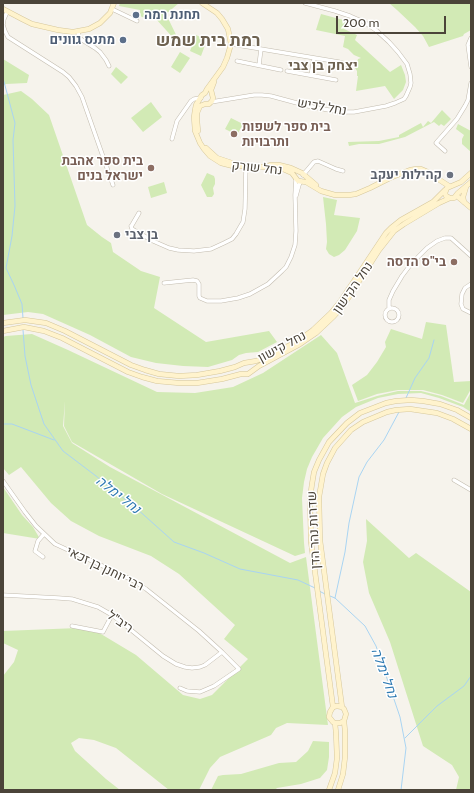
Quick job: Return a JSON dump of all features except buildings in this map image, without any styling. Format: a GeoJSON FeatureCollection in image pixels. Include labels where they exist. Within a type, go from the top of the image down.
{"type":"FeatureCollection","features":[{"type":"Feature","properties":{"kind":"main road"},"geometry":{"type":"LineString","coordinates":[[5,10],[22,19],[41,26],[62,31],[78,31],[96,26],[107,17],[114,3]]}},
{"type":"Feature","properties":{"kind":"main road"},"geometry":{"type":"LineString","coordinates":[[202,3],[217,13],[222,19],[228,29],[231,44],[225,62],[211,90],[212,98],[208,104],[205,104],[200,98],[216,78]]}},
{"type":"Feature","properties":{"kind":"main road"},"geometry":{"type":"LineString","coordinates":[[205,93],[209,93],[212,98]]}},
{"type":"Feature","properties":{"kind":"main road","name":"נחל שורק"},"geometry":{"type":"LineString","coordinates":[[200,98],[195,110],[195,131],[204,149],[210,156],[221,163],[233,166],[279,165],[291,168],[303,174],[329,194]]}},
{"type":"Feature","properties":{"kind":"main road","name":"נחל שורק"},"geometry":{"type":"LineString","coordinates":[[205,104],[199,108],[196,120],[199,135],[206,148],[212,153],[222,160],[230,163],[283,169],[292,173],[296,179]]}},
{"type":"Feature","properties":{"kind":"main road"},"geometry":{"type":"LineString","coordinates":[[302,181],[304,179],[303,174],[296,174],[296,179],[298,181],[306,182],[329,194],[356,194],[390,178],[416,169],[428,172],[448,188],[456,188],[458,197],[471,208]]}},
{"type":"Feature","properties":{"kind":"main road","name":"נחל קישון"},"geometry":{"type":"LineString","coordinates":[[244,364],[260,360],[292,344],[313,330],[340,302],[391,228],[401,220],[433,202],[448,188],[461,182],[471,173]]}},
{"type":"Feature","properties":{"kind":"main road"},"geometry":{"type":"LineString","coordinates":[[448,188],[446,195],[453,198],[471,182]]}},
{"type":"Feature","properties":{"kind":"main road"},"geometry":{"type":"LineString","coordinates":[[464,202],[462,197],[466,187]]}},
{"type":"Feature","properties":{"kind":"main road","name":"נחל הקישון"},"geometry":{"type":"LineString","coordinates":[[250,373],[259,366],[300,344],[316,333],[343,306],[385,241],[394,231],[433,206],[450,198]]}},
{"type":"Feature","properties":{"kind":"main road"},"geometry":{"type":"LineString","coordinates":[[3,323],[24,320],[46,323],[65,331],[131,365],[159,374],[197,375],[235,368],[244,364],[250,365],[251,368],[250,373],[222,379],[179,383],[157,381],[128,372],[62,338],[44,331],[24,327],[3,331]]}},
{"type":"Feature","properties":{"kind":"main road"},"geometry":{"type":"LineString","coordinates":[[244,364],[240,369],[244,374]]}},
{"type":"Feature","properties":{"kind":"main road","name":"שדרות נהר הדן"},"geometry":{"type":"LineString","coordinates":[[329,790],[335,773],[337,758],[336,733],[335,723],[329,717],[333,707],[312,542],[310,498],[314,472],[329,442],[347,422],[360,413],[386,403],[412,400],[440,404],[457,410],[471,418]]}},
{"type":"Feature","properties":{"kind":"main road","name":"שדרות נהר הדן"},"geometry":{"type":"LineString","coordinates":[[338,790],[346,757],[344,721],[346,712],[342,707],[320,540],[318,497],[322,474],[326,463],[335,448],[352,430],[363,422],[387,412],[410,409],[437,413],[453,419],[471,430]]}},
{"type":"Feature","properties":{"kind":"main road"},"geometry":{"type":"LineString","coordinates":[[333,707],[342,707]]}},
{"type":"Feature","properties":{"kind":"main road"},"geometry":{"type":"LineString","coordinates":[[335,723],[344,721]]}},
{"type":"Feature","properties":{"kind":"street","name":"נחל לכיש"},"geometry":{"type":"LineString","coordinates":[[212,98],[224,101],[254,95],[262,95],[340,112],[354,112],[386,106],[404,99],[411,83],[410,74],[407,64],[390,42],[364,22],[335,11],[305,3]]}},
{"type":"Feature","properties":{"kind":"street"},"geometry":{"type":"LineString","coordinates":[[112,9],[137,21]]}},
{"type":"Feature","properties":{"kind":"street"},"geometry":{"type":"LineString","coordinates":[[5,10],[3,28],[6,34],[12,40],[69,77],[73,82],[82,97],[113,185]]}},
{"type":"Feature","properties":{"kind":"street"},"geometry":{"type":"LineString","coordinates":[[78,31],[79,38],[100,52],[109,66]]}},
{"type":"Feature","properties":{"kind":"street"},"geometry":{"type":"LineString","coordinates":[[471,38],[468,45],[471,67]]}},
{"type":"Feature","properties":{"kind":"street"},"geometry":{"type":"LineString","coordinates":[[231,44],[339,62],[349,65]]}},
{"type":"Feature","properties":{"kind":"street"},"geometry":{"type":"LineString","coordinates":[[258,65],[261,49]]}},
{"type":"Feature","properties":{"kind":"street"},"geometry":{"type":"LineString","coordinates":[[311,76],[314,58]]}},
{"type":"Feature","properties":{"kind":"street"},"geometry":{"type":"LineString","coordinates":[[236,61],[282,70]]}},
{"type":"Feature","properties":{"kind":"street"},"geometry":{"type":"LineString","coordinates":[[287,71],[336,80]]}},
{"type":"Feature","properties":{"kind":"street"},"geometry":{"type":"LineString","coordinates":[[436,143],[457,119],[465,106],[471,83]]}},
{"type":"Feature","properties":{"kind":"street"},"geometry":{"type":"LineString","coordinates":[[172,139],[178,121],[190,101],[200,98]]}},
{"type":"Feature","properties":{"kind":"street"},"geometry":{"type":"LineString","coordinates":[[432,140],[445,151]]}},
{"type":"Feature","properties":{"kind":"street"},"geometry":{"type":"LineString","coordinates":[[303,174],[314,162],[318,161],[343,171]]}},
{"type":"Feature","properties":{"kind":"street"},"geometry":{"type":"LineString","coordinates":[[138,213],[131,226],[132,229],[163,246],[178,250],[194,251],[211,249],[228,242],[236,234],[243,222],[246,209],[246,166]]}},
{"type":"Feature","properties":{"kind":"street"},"geometry":{"type":"LineString","coordinates":[[164,283],[193,280],[197,281],[199,284],[200,298],[206,301],[221,301],[250,294],[272,281],[282,271],[293,252],[296,239],[296,179]]}},
{"type":"Feature","properties":{"kind":"street"},"geometry":{"type":"LineString","coordinates":[[295,203],[302,181]]}},
{"type":"Feature","properties":{"kind":"street"},"geometry":{"type":"LineString","coordinates":[[389,308],[389,300],[393,291],[411,264],[427,248],[437,241],[445,238],[451,238],[471,256]]}},
{"type":"Feature","properties":{"kind":"street"},"geometry":{"type":"LineString","coordinates":[[471,284],[465,288],[462,294],[461,304],[463,309],[471,313]]}},
{"type":"Feature","properties":{"kind":"street"},"geometry":{"type":"LineString","coordinates":[[454,480],[471,490]]}},
{"type":"Feature","properties":{"kind":"street","name":"רבי יוחנן בן זכאי"},"geometry":{"type":"LineString","coordinates":[[3,481],[24,512],[36,526],[56,544],[134,581],[146,589],[194,626],[239,669],[214,686],[200,692],[187,691],[180,688]]}},
{"type":"Feature","properties":{"kind":"street"},"geometry":{"type":"LineString","coordinates":[[43,557],[35,551],[38,541],[44,534]]}},
{"type":"Feature","properties":{"kind":"street","name":"ריב\"ל"},"geometry":{"type":"LineString","coordinates":[[3,595],[72,599],[98,607],[112,615],[163,656],[176,664],[192,668],[205,666],[222,652]]}},
{"type":"Feature","properties":{"kind":"street"},"geometry":{"type":"LineString","coordinates":[[72,626],[103,632],[112,615]]}},
{"type":"Feature","properties":{"kind":"green space"},"geometry":{"type":"Polygon","coordinates":[[[120,3],[179,3],[166,14],[180,43],[176,41],[156,19],[147,19],[140,16],[140,10],[119,6],[120,3]]]}},
{"type":"Feature","properties":{"kind":"green space"},"geometry":{"type":"Polygon","coordinates":[[[389,3],[471,3],[471,30],[463,36],[429,47],[423,36],[415,27],[389,3]]]}},
{"type":"Feature","properties":{"kind":"green space"},"geometry":{"type":"Polygon","coordinates":[[[321,14],[347,21],[344,29],[357,35],[355,40],[390,72],[401,65],[406,82],[403,90],[394,99],[385,86],[356,91],[358,76],[355,68],[358,59],[361,58],[343,47],[345,36],[316,30],[321,14]]]}},
{"type":"Feature","properties":{"kind":"green space"},"geometry":{"type":"Polygon","coordinates":[[[196,35],[207,40],[201,56],[190,51],[196,35]]]}},
{"type":"Feature","properties":{"kind":"green space"},"geometry":{"type":"Polygon","coordinates":[[[180,52],[190,58],[180,73],[171,67],[180,52]]]}},
{"type":"Feature","properties":{"kind":"green space"},"geometry":{"type":"Polygon","coordinates":[[[3,59],[29,75],[27,83],[6,84],[3,86],[3,59]]]}},
{"type":"Feature","properties":{"kind":"green space"},"geometry":{"type":"Polygon","coordinates":[[[116,67],[128,77],[121,84],[111,74],[116,67]]]}},
{"type":"Feature","properties":{"kind":"green space"},"geometry":{"type":"Polygon","coordinates":[[[21,91],[49,115],[87,225],[111,243],[113,252],[141,271],[160,277],[154,308],[206,342],[269,331],[277,342],[258,352],[239,355],[232,360],[208,367],[183,366],[156,363],[131,357],[90,335],[43,314],[28,312],[3,315],[3,95],[21,91]]]}},
{"type":"Feature","properties":{"kind":"green space"},"geometry":{"type":"Polygon","coordinates":[[[151,102],[162,117],[143,132],[131,118],[151,102]]]}},
{"type":"Feature","properties":{"kind":"green space"},"geometry":{"type":"Polygon","coordinates":[[[442,110],[451,119],[444,126],[441,124],[439,126],[434,122],[405,137],[379,144],[359,144],[349,146],[348,142],[379,141],[399,137],[399,135],[421,123],[423,127],[428,121],[431,123],[442,110]]]}},
{"type":"Feature","properties":{"kind":"green space"},"geometry":{"type":"Polygon","coordinates":[[[231,118],[243,124],[237,135],[225,129],[231,118]]]}},
{"type":"Feature","properties":{"kind":"green space"},"geometry":{"type":"Polygon","coordinates":[[[458,124],[471,131],[471,152],[462,144],[464,135],[456,129],[458,124]]]}},
{"type":"Feature","properties":{"kind":"green space"},"geometry":{"type":"Polygon","coordinates":[[[207,173],[214,176],[215,179],[213,188],[214,194],[212,197],[207,197],[201,185],[207,173]]]}},
{"type":"Feature","properties":{"kind":"green space"},"geometry":{"type":"Polygon","coordinates":[[[164,182],[167,193],[151,198],[148,187],[164,182]]]}},
{"type":"Feature","properties":{"kind":"green space"},"geometry":{"type":"Polygon","coordinates":[[[323,197],[337,200],[334,215],[360,218],[357,231],[345,250],[334,257],[329,254],[326,249],[326,224],[323,197]]]}},
{"type":"Feature","properties":{"kind":"green space"},"geometry":{"type":"Polygon","coordinates":[[[426,322],[446,325],[454,382],[471,381],[471,389],[463,403],[423,390],[398,390],[377,394],[358,401],[352,385],[367,375],[377,362],[386,347],[385,342],[391,329],[422,339],[426,322]]]}},
{"type":"Feature","properties":{"kind":"green space"},"geometry":{"type":"Polygon","coordinates":[[[32,334],[157,392],[195,393],[233,387],[263,373],[321,335],[337,353],[355,403],[398,391],[421,391],[441,396],[464,405],[471,392],[471,412],[463,407],[421,393],[398,394],[378,398],[356,407],[342,417],[323,438],[307,469],[302,498],[305,553],[295,556],[162,494],[72,442],[64,426],[65,401],[63,426],[72,443],[110,467],[290,563],[306,557],[328,725],[287,723],[276,728],[271,735],[220,757],[210,768],[199,790],[169,790],[116,748],[94,740],[79,738],[71,743],[75,751],[120,790],[3,790],[3,676],[14,662],[18,650],[3,643],[3,631],[78,628],[96,631],[136,655],[183,695],[200,699],[212,695],[248,659],[224,639],[235,625],[179,574],[151,556],[99,536],[71,521],[51,503],[21,467],[9,475],[3,468],[3,337],[32,334]]]}},
{"type":"Feature","properties":{"kind":"green space"},"geometry":{"type":"Polygon","coordinates":[[[3,487],[22,515],[33,527],[40,539],[3,533],[3,487]]]}},
{"type":"Feature","properties":{"kind":"green space"},"geometry":{"type":"Polygon","coordinates":[[[366,519],[409,558],[416,553],[471,592],[471,790],[456,790],[459,777],[452,765],[423,746],[390,642],[369,593],[363,562],[367,541],[366,519]]]}},
{"type":"Feature","properties":{"kind":"green space"},"geometry":{"type":"Polygon","coordinates":[[[313,741],[329,742],[327,770],[320,778],[301,784],[277,788],[275,790],[211,790],[218,776],[241,774],[279,763],[296,762],[308,751],[313,741]]]}},
{"type":"Feature","properties":{"kind":"waterway","name":"נחל ימלה"},"geometry":{"type":"LineString","coordinates":[[3,78],[15,123],[13,140],[15,206],[12,236],[6,268],[22,304],[23,318]]}},
{"type":"Feature","properties":{"kind":"waterway","name":"נחל ימלה"},"geometry":{"type":"LineString","coordinates":[[23,330],[25,356],[31,385],[44,424],[63,451],[136,508],[174,542],[240,569],[298,580],[315,588]]}},
{"type":"Feature","properties":{"kind":"waterway"},"geometry":{"type":"LineString","coordinates":[[406,398],[415,378],[429,358],[434,340]]}},
{"type":"Feature","properties":{"kind":"waterway"},"geometry":{"type":"LineString","coordinates":[[335,598],[359,477],[367,462],[384,440],[399,412]]}},
{"type":"Feature","properties":{"kind":"waterway"},"geometry":{"type":"LineString","coordinates":[[3,424],[12,424],[54,440]]}},
{"type":"Feature","properties":{"kind":"waterway","name":"נחל ימלה"},"geometry":{"type":"LineString","coordinates":[[319,591],[325,594]]}},
{"type":"Feature","properties":{"kind":"waterway","name":"נחל ימלה"},"geometry":{"type":"LineString","coordinates":[[330,596],[335,598],[365,626],[376,646],[400,717],[406,748],[401,790]]}},
{"type":"Feature","properties":{"kind":"waterway"},"geometry":{"type":"LineString","coordinates":[[405,738],[437,706],[464,686],[471,676]]}},
{"type":"Feature","properties":{"kind":"place","name":"תחנת רמה"},"geometry":{"type":"Point","coordinates":[136,15]}},
{"type":"Feature","properties":{"kind":"place","name":"מתנס גוונים"},"geometry":{"type":"Point","coordinates":[123,40]}},
{"type":"Feature","properties":{"kind":"place","name":"בית ספר לשפות ותרבויות"},"geometry":{"type":"Point","coordinates":[234,134]}},
{"type":"Feature","properties":{"kind":"place","name":"בית ספר אהבת ישראל בנים"},"geometry":{"type":"Point","coordinates":[151,168]}},
{"type":"Feature","properties":{"kind":"place","name":"קהילות יעקב"},"geometry":{"type":"Point","coordinates":[450,175]}},
{"type":"Feature","properties":{"kind":"place","name":"בן צבי"},"geometry":{"type":"Point","coordinates":[117,235]}},
{"type":"Feature","properties":{"kind":"place","name":"בי\"ס הדסה"},"geometry":{"type":"Point","coordinates":[454,262]}},
{"type":"Feature","properties":{"kind":"district","name":"רמת בית שמש"},"geometry":{"type":"Point","coordinates":[208,41]}},
{"type":"Feature","properties":{"kind":"district","name":"יצחק בן צבי"},"geometry":{"type":"Point","coordinates":[323,66]}}]}
